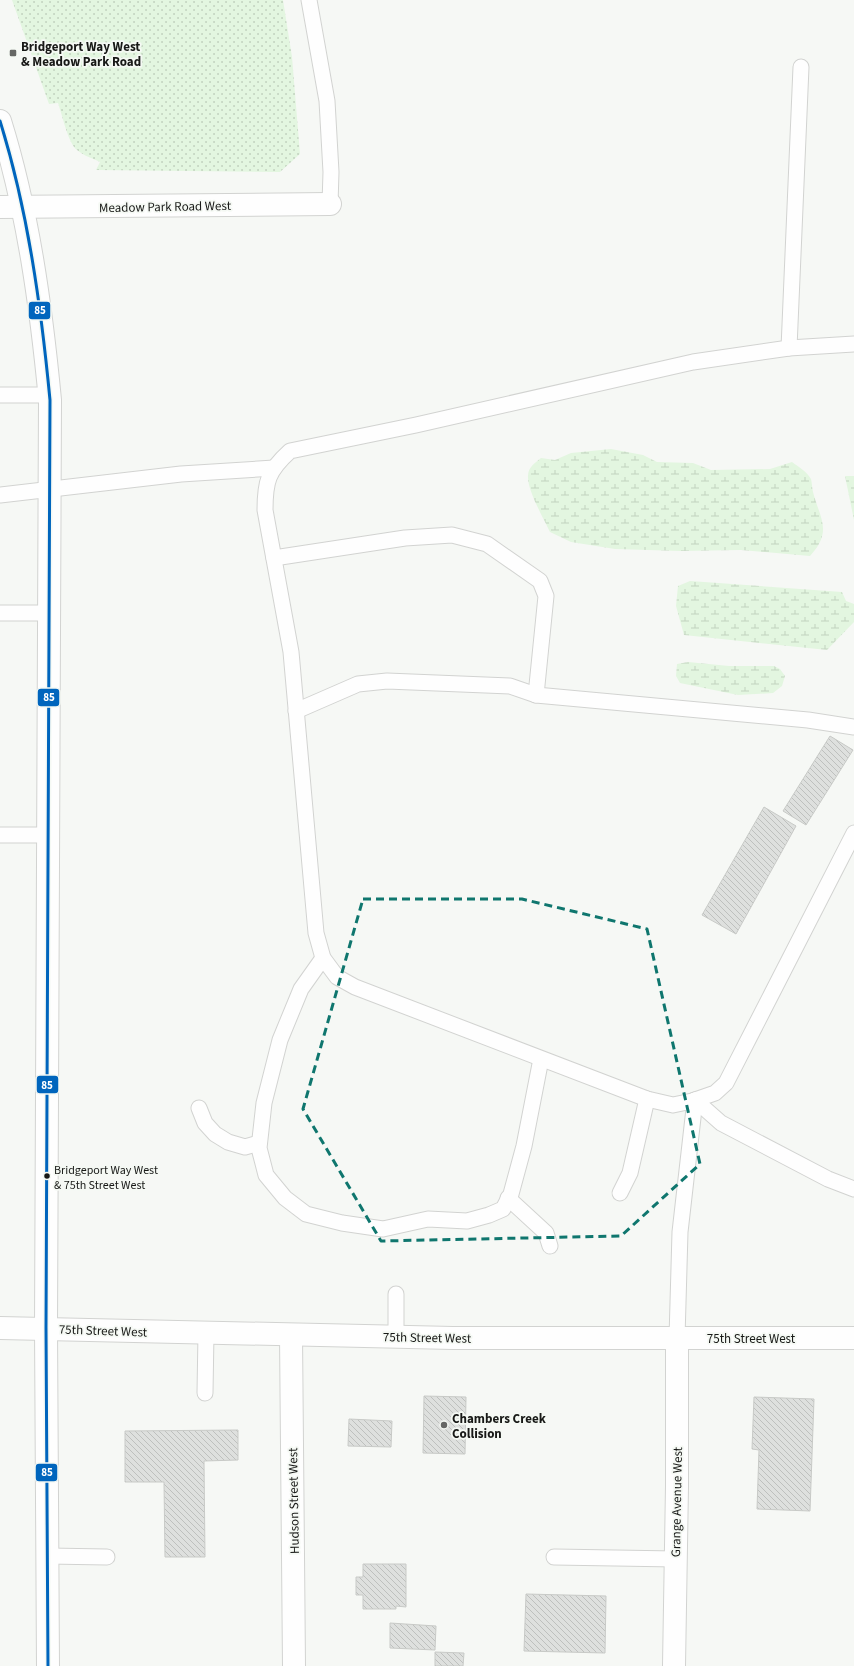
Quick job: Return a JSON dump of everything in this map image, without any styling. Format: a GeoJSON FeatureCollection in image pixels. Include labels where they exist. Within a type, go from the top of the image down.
{"type":"FeatureCollection","features":[{"type":"Feature","properties":{"kind":"street"},"geometry":{"type":"LineString","coordinates":[[0,121],[11,156],[23,208],[40,304],[50,395],[46,1328],[48,1666]]}},
{"type":"Feature","properties":{"kind":"street","name":"Meadow Park Road West"},"geometry":{"type":"LineString","coordinates":[[0,207],[23,208],[330,204]]}},
{"type":"Feature","properties":{"kind":"street","name":"75th Street West"},"geometry":{"type":"LineString","coordinates":[[0,1328],[291,1335],[854,1338]]}},
{"type":"Feature","properties":{"kind":"street","name":"Hudson Street West"},"geometry":{"type":"LineString","coordinates":[[291,1335],[294,1666]]}},
{"type":"Feature","properties":{"kind":"street","name":"Grange Avenue West"},"geometry":{"type":"LineString","coordinates":[[674,1666],[677,1338]]}},
{"type":"Feature","properties":{"kind":"lane"},"geometry":{"type":"LineString","coordinates":[[309,0],[327,101],[331,172],[330,204]]}},
{"type":"Feature","properties":{"kind":"lane"},"geometry":{"type":"LineString","coordinates":[[789,348],[801,67]]}},
{"type":"Feature","properties":{"kind":"lane"},"geometry":{"type":"LineString","coordinates":[[854,344],[789,348],[693,362],[416,425],[290,451],[277,463],[269,477],[265,489],[265,510],[291,652],[316,932],[323,958],[337,977],[355,987],[647,1099],[673,1105],[695,1100],[715,1093],[726,1083],[854,833]]}},
{"type":"Feature","properties":{"kind":"lane"},"geometry":{"type":"LineString","coordinates":[[0,396],[50,395]]}},
{"type":"Feature","properties":{"kind":"lane"},"geometry":{"type":"LineString","coordinates":[[0,495],[181,474],[274,468]]}},
{"type":"Feature","properties":{"kind":"lane"},"geometry":{"type":"LineString","coordinates":[[274,558],[405,538],[452,535],[487,544],[540,581],[546,596],[536,695]]}},
{"type":"Feature","properties":{"kind":"lane"},"geometry":{"type":"LineString","coordinates":[[0,612],[50,613]]}},
{"type":"Feature","properties":{"kind":"lane"},"geometry":{"type":"LineString","coordinates":[[296,712],[358,684],[387,681],[510,686],[536,695],[808,720],[854,727]]}},
{"type":"Feature","properties":{"kind":"lane"},"geometry":{"type":"LineString","coordinates":[[0,835],[49,834]]}},
{"type":"Feature","properties":{"kind":"lane"},"geometry":{"type":"LineString","coordinates":[[323,958],[301,988],[280,1040],[264,1103],[259,1143],[266,1176],[284,1198],[306,1214],[342,1224],[383,1229],[428,1219],[467,1221],[489,1215],[503,1209],[508,1198],[524,1146],[542,1059]]}},
{"type":"Feature","properties":{"kind":"lane"},"geometry":{"type":"LineString","coordinates":[[620,1193],[630,1173],[647,1099]]}},
{"type":"Feature","properties":{"kind":"lane"},"geometry":{"type":"LineString","coordinates":[[695,1100],[721,1123],[828,1179],[854,1189]]}},
{"type":"Feature","properties":{"kind":"lane"},"geometry":{"type":"LineString","coordinates":[[677,1338],[680,1232],[695,1100]]}},
{"type":"Feature","properties":{"kind":"lane"},"geometry":{"type":"LineString","coordinates":[[199,1108],[205,1123],[215,1134],[228,1142],[245,1147],[259,1143]]}},
{"type":"Feature","properties":{"kind":"lane"},"geometry":{"type":"LineString","coordinates":[[508,1198],[546,1233],[550,1246]]}},
{"type":"Feature","properties":{"kind":"lane"},"geometry":{"type":"LineString","coordinates":[[396,1294],[396,1336]]}},
{"type":"Feature","properties":{"kind":"lane"},"geometry":{"type":"LineString","coordinates":[[205,1393],[206,1333]]}},
{"type":"Feature","properties":{"kind":"lane"},"geometry":{"type":"LineString","coordinates":[[48,1556],[107,1557]]}},
{"type":"Feature","properties":{"kind":"lane"},"geometry":{"type":"LineString","coordinates":[[554,1557],[676,1560]]}},
{"type":"Feature","properties":{"kind":"highlighted area"},"geometry":{"type":"Polygon","coordinates":[[[363,899],[522,899],[647,929],[700,1164],[621,1236],[381,1241],[303,1109],[363,899]]]}},
{"type":"Feature","properties":{"kind":"green space"},"geometry":{"type":"Polygon","coordinates":[[[12,0],[283,0],[292,57],[300,154],[280,172],[96,170],[100,162],[77,150],[71,141],[58,103],[49,104],[12,0]]]}},
{"type":"Feature","properties":{"kind":"green space"},"geometry":{"type":"Polygon","coordinates":[[[611,449],[643,455],[657,462],[693,463],[711,470],[770,469],[792,462],[805,472],[811,479],[813,492],[823,525],[821,539],[810,556],[741,550],[680,551],[615,549],[571,542],[550,532],[530,489],[528,473],[531,468],[541,458],[555,460],[571,453],[611,449]]]}},
{"type":"Feature","properties":{"kind":"green space"},"geometry":{"type":"Polygon","coordinates":[[[845,476],[854,476],[854,520],[845,476]]]}},
{"type":"Feature","properties":{"kind":"green space"},"geometry":{"type":"Polygon","coordinates":[[[690,581],[842,592],[846,601],[854,604],[854,622],[827,650],[684,635],[676,606],[678,586],[690,581]]]}},
{"type":"Feature","properties":{"kind":"green space"},"geometry":{"type":"Polygon","coordinates":[[[688,662],[729,666],[774,666],[780,669],[785,676],[782,686],[773,693],[738,695],[680,683],[676,676],[677,664],[688,662]]]}},
{"type":"Feature","properties":{"kind":"building"},"geometry":{"type":"Polygon","coordinates":[[[830,736],[853,750],[806,825],[783,811],[830,736]]]}},
{"type":"Feature","properties":{"kind":"building"},"geometry":{"type":"Polygon","coordinates":[[[764,807],[796,826],[736,934],[702,915],[764,807]]]}},
{"type":"Feature","properties":{"kind":"building","name":"Chambers Creek Collision"},"geometry":{"type":"Polygon","coordinates":[[[424,1396],[466,1397],[465,1454],[423,1453],[424,1396]]]}},
{"type":"Feature","properties":{"kind":"building"},"geometry":{"type":"Polygon","coordinates":[[[754,1397],[814,1399],[810,1511],[757,1509],[759,1450],[752,1449],[754,1397]]]}},
{"type":"Feature","properties":{"kind":"building"},"geometry":{"type":"Polygon","coordinates":[[[349,1419],[392,1421],[391,1447],[348,1446],[349,1419]]]}},
{"type":"Feature","properties":{"kind":"building"},"geometry":{"type":"Polygon","coordinates":[[[238,1430],[238,1460],[204,1461],[205,1557],[165,1557],[164,1482],[125,1482],[125,1431],[238,1430]]]}},
{"type":"Feature","properties":{"kind":"building"},"geometry":{"type":"Polygon","coordinates":[[[363,1564],[406,1564],[406,1607],[396,1606],[396,1609],[363,1609],[363,1595],[356,1595],[356,1577],[363,1577],[363,1564]]]}},
{"type":"Feature","properties":{"kind":"building"},"geometry":{"type":"Polygon","coordinates":[[[526,1594],[606,1596],[605,1653],[524,1651],[526,1594]]]}},
{"type":"Feature","properties":{"kind":"building"},"geometry":{"type":"Polygon","coordinates":[[[390,1623],[436,1626],[435,1650],[390,1648],[390,1623]]]}},
{"type":"Feature","properties":{"kind":"building"},"geometry":{"type":"Polygon","coordinates":[[[435,1652],[464,1653],[463,1666],[435,1666],[435,1652]]]}},
{"type":"Feature","properties":{"kind":"transit line","name":"85"},"geometry":{"type":"LineString","coordinates":[[0,121],[10,155],[26,224],[38,294],[50,400],[46,1328],[48,1666]]}},
{"type":"Feature","properties":{"kind":"place","name":"Bridgeport Way West & Meadow Park Road"},"geometry":{"type":"Point","coordinates":[13,53]}},
{"type":"Feature","properties":{"kind":"place","name":"Bridgeport Way West & 75th Street West"},"geometry":{"type":"Point","coordinates":[47,1176]}},
{"type":"Feature","properties":{"kind":"place","name":"Chambers Creek Collision"},"geometry":{"type":"Point","coordinates":[444,1425]}}]}
